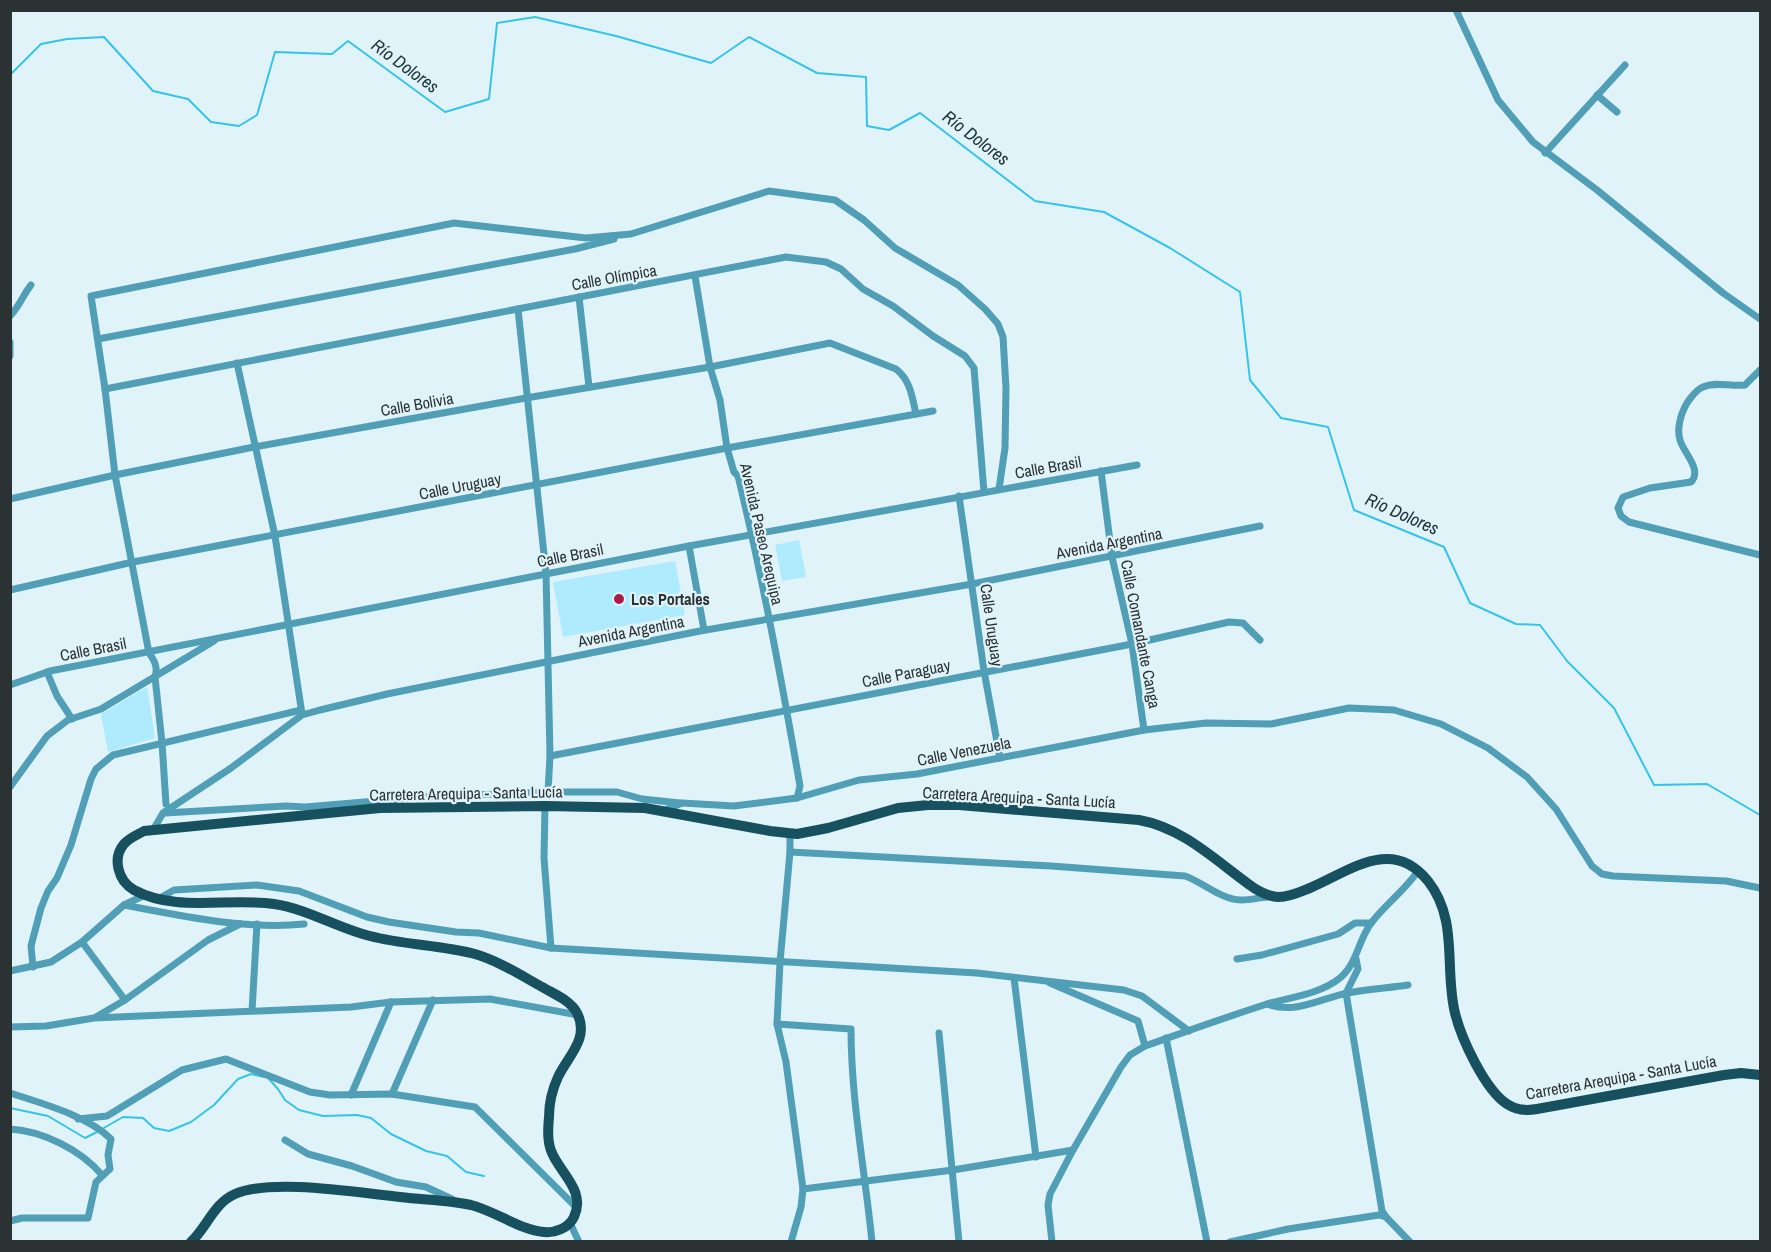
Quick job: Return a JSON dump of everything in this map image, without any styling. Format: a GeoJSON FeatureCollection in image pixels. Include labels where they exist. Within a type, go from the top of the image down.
{"type":"FeatureCollection","features":[{"type":"Feature","properties":{"kind":"main road","name":"Carretera Arequipa - Santa Lucía"},"geometry":{"type":"LineString","coordinates":[[578,1015],[569,1003],[559,997],[504,967],[472,954],[369,936],[301,911],[272,904],[193,904],[145,895],[123,881],[118,867],[118,857],[124,844],[144,831],[380,808],[626,806],[665,810],[790,834],[828,828],[898,808],[928,805],[959,805],[1138,820],[1154,823],[1178,833],[1254,888],[1271,896],[1292,895],[1380,858],[1401,860],[1418,871],[1437,895],[1446,920],[1453,999],[1462,1033],[1487,1082],[1505,1103],[1515,1108],[1529,1110],[1714,1076],[1741,1073],[1761,1075]]}},
{"type":"Feature","properties":{"kind":"main road"},"geometry":{"type":"LineString","coordinates":[[191,1242],[220,1205],[236,1194],[249,1190],[274,1188],[323,1189],[460,1203],[483,1208],[540,1231],[556,1230],[570,1223],[576,1207],[575,1190],[552,1153],[548,1131],[549,1107],[553,1090],[581,1035],[581,1022],[578,1015]]}},
{"type":"Feature","properties":{"kind":"street"},"geometry":{"type":"LineString","coordinates":[[1456,10],[1498,100],[1521,130],[1545,153],[1597,190],[1723,292],[1761,319]]}},
{"type":"Feature","properties":{"kind":"street"},"geometry":{"type":"LineString","coordinates":[[1545,153],[1625,65]]}},
{"type":"Feature","properties":{"kind":"street"},"geometry":{"type":"LineString","coordinates":[[1597,95],[1617,112]]}},
{"type":"Feature","properties":{"kind":"street"},"geometry":{"type":"LineString","coordinates":[[98,339],[575,249],[632,234],[768,191],[835,200],[864,220],[895,248],[958,285],[998,324],[1003,337],[1006,388],[1005,448],[999,489]]}},
{"type":"Feature","properties":{"kind":"street"},"geometry":{"type":"LineString","coordinates":[[166,804],[154,677],[157,670],[149,652],[115,475],[91,296],[454,223],[586,238],[632,234]]}},
{"type":"Feature","properties":{"kind":"street","name":"Calle Olímpica"},"geometry":{"type":"LineString","coordinates":[[105,389],[786,257],[826,262],[841,269],[863,289],[893,306],[933,336],[965,356],[974,368],[984,492]]}},
{"type":"Feature","properties":{"kind":"street","name":"Avenida Paseo Arequipa"},"geometry":{"type":"LineString","coordinates":[[695,276],[710,367],[720,400],[728,448],[734,472],[738,476],[752,535],[787,710],[800,786],[797,798]]}},
{"type":"Feature","properties":{"kind":"street"},"geometry":{"type":"LineString","coordinates":[[10,316],[31,285]]}},
{"type":"Feature","properties":{"kind":"street"},"geometry":{"type":"LineString","coordinates":[[579,297],[589,387]]}},
{"type":"Feature","properties":{"kind":"street"},"geometry":{"type":"LineString","coordinates":[[518,309],[546,573],[550,756],[548,792]]}},
{"type":"Feature","properties":{"kind":"street"},"geometry":{"type":"LineString","coordinates":[[10,342],[11,356]]}},
{"type":"Feature","properties":{"kind":"street","name":"Calle Bolivia"},"geometry":{"type":"LineString","coordinates":[[10,499],[254,447],[710,367],[830,343],[896,369],[909,384],[916,414]]}},
{"type":"Feature","properties":{"kind":"street"},"geometry":{"type":"LineString","coordinates":[[33,967],[32,946],[41,908],[71,845],[96,769],[113,755],[302,712],[275,536],[237,363]]}},
{"type":"Feature","properties":{"kind":"street"},"geometry":{"type":"LineString","coordinates":[[1761,370],[1745,385],[1702,387],[1683,408],[1679,439],[1694,466],[1696,474],[1691,482],[1637,491],[1623,497],[1618,508],[1621,516],[1629,522],[1761,555]]}},
{"type":"Feature","properties":{"kind":"street","name":"Calle Uruguay"},"geometry":{"type":"LineString","coordinates":[[10,590],[133,562],[933,411]]}},
{"type":"Feature","properties":{"kind":"street","name":"Calle Brasil"},"geometry":{"type":"LineString","coordinates":[[10,685],[47,672],[546,573],[1137,465]]}},
{"type":"Feature","properties":{"kind":"street","name":"Calle Comandante Canga"},"geometry":{"type":"LineString","coordinates":[[1101,471],[1112,557],[1132,644],[1144,730]]}},
{"type":"Feature","properties":{"kind":"street","name":"Calle Uruguay"},"geometry":{"type":"LineString","coordinates":[[959,496],[984,671],[1000,758]]}},
{"type":"Feature","properties":{"kind":"street","name":"Avenida Argentina"},"geometry":{"type":"LineString","coordinates":[[153,830],[163,813],[231,768],[302,712],[704,630],[972,584],[1260,526]]}},
{"type":"Feature","properties":{"kind":"street"},"geometry":{"type":"LineString","coordinates":[[689,546],[704,630]]}},
{"type":"Feature","properties":{"kind":"street","name":"Calle Paraguay"},"geometry":{"type":"LineString","coordinates":[[550,756],[1237,622],[1243,623],[1260,640]]}},
{"type":"Feature","properties":{"kind":"street"},"geometry":{"type":"LineString","coordinates":[[10,787],[47,736],[72,719],[101,709],[218,639]]}},
{"type":"Feature","properties":{"kind":"street"},"geometry":{"type":"LineString","coordinates":[[47,672],[57,696],[72,719]]}},
{"type":"Feature","properties":{"kind":"street","name":"Calle Venezuela"},"geometry":{"type":"LineString","coordinates":[[665,810],[682,803],[734,806],[797,798],[859,780],[917,774],[1144,730],[1206,723],[1271,724],[1349,708],[1394,710],[1441,724],[1488,748],[1527,777],[1556,809],[1592,866],[1602,873],[1613,876],[1726,882],[1761,888]]}},
{"type":"Feature","properties":{"kind":"street"},"geometry":{"type":"LineString","coordinates":[[163,813],[548,792],[616,792],[642,799],[682,803]]}},
{"type":"Feature","properties":{"kind":"street"},"geometry":{"type":"LineString","coordinates":[[545,806],[544,858],[551,948]]}},
{"type":"Feature","properties":{"kind":"street"},"geometry":{"type":"LineString","coordinates":[[790,834],[777,1023],[786,1062],[803,1189],[801,1207],[791,1242]]}},
{"type":"Feature","properties":{"kind":"street"},"geometry":{"type":"LineString","coordinates":[[790,852],[1185,876],[1235,900],[1271,896]]}},
{"type":"Feature","properties":{"kind":"street"},"geometry":{"type":"LineString","coordinates":[[1052,1242],[1048,1205],[1050,1194],[1073,1150],[1130,1055],[1166,1038],[1267,1004],[1320,990],[1332,984],[1343,976],[1356,959],[1371,923],[1408,885],[1418,871]]}},
{"type":"Feature","properties":{"kind":"street"},"geometry":{"type":"LineString","coordinates":[[160,898],[174,890],[258,885],[281,887],[389,922],[479,933],[551,948],[933,970],[1124,990],[1142,996],[1189,1031]]}},
{"type":"Feature","properties":{"kind":"street"},"geometry":{"type":"LineString","coordinates":[[10,971],[51,962],[82,942],[124,905],[145,895]]}},
{"type":"Feature","properties":{"kind":"street"},"geometry":{"type":"LineString","coordinates":[[124,905],[198,919],[275,927],[304,924]]}},
{"type":"Feature","properties":{"kind":"street"},"geometry":{"type":"LineString","coordinates":[[94,1018],[125,1000],[208,940],[242,923]]}},
{"type":"Feature","properties":{"kind":"street"},"geometry":{"type":"LineString","coordinates":[[1237,959],[1262,955],[1338,934],[1355,923],[1371,923]]}},
{"type":"Feature","properties":{"kind":"street"},"geometry":{"type":"LineString","coordinates":[[252,1011],[257,924]]}},
{"type":"Feature","properties":{"kind":"street"},"geometry":{"type":"LineString","coordinates":[[82,942],[125,1000]]}},
{"type":"Feature","properties":{"kind":"street"},"geometry":{"type":"LineString","coordinates":[[1356,959],[1358,969],[1346,993],[1382,1211],[1410,1242]]}},
{"type":"Feature","properties":{"kind":"street"},"geometry":{"type":"LineString","coordinates":[[1014,978],[1036,1157]]}},
{"type":"Feature","properties":{"kind":"street"},"geometry":{"type":"LineString","coordinates":[[1042,980],[1138,1021],[1145,1046]]}},
{"type":"Feature","properties":{"kind":"street"},"geometry":{"type":"LineString","coordinates":[[1267,1004],[1278,1009],[1298,1007],[1315,1004],[1346,993],[1408,985]]}},
{"type":"Feature","properties":{"kind":"street"},"geometry":{"type":"LineString","coordinates":[[10,1027],[46,1026],[94,1018],[351,1007],[433,1000],[490,999],[578,1015]]}},
{"type":"Feature","properties":{"kind":"street"},"geometry":{"type":"LineString","coordinates":[[392,1094],[433,1000]]}},
{"type":"Feature","properties":{"kind":"street"},"geometry":{"type":"LineString","coordinates":[[351,1095],[391,1002]]}},
{"type":"Feature","properties":{"kind":"street"},"geometry":{"type":"LineString","coordinates":[[777,1023],[851,1029],[851,1052],[872,1242]]}},
{"type":"Feature","properties":{"kind":"street"},"geometry":{"type":"LineString","coordinates":[[939,1033],[959,1242]]}},
{"type":"Feature","properties":{"kind":"street"},"geometry":{"type":"LineString","coordinates":[[1166,1038],[1207,1242]]}},
{"type":"Feature","properties":{"kind":"street"},"geometry":{"type":"LineString","coordinates":[[78,1119],[107,1116],[182,1070],[226,1059],[310,1092],[330,1095],[392,1094],[475,1107],[576,1207]]}},
{"type":"Feature","properties":{"kind":"street"},"geometry":{"type":"LineString","coordinates":[[10,1093],[50,1105],[101,1129],[111,1139],[108,1155],[110,1168],[96,1182],[88,1218],[22,1218],[10,1221]]}},
{"type":"Feature","properties":{"kind":"street"},"geometry":{"type":"LineString","coordinates":[[10,1129],[52,1140],[93,1165],[102,1175]]}},
{"type":"Feature","properties":{"kind":"street"},"geometry":{"type":"LineString","coordinates":[[285,1140],[308,1154],[352,1166],[396,1182],[426,1187],[460,1203]]}},
{"type":"Feature","properties":{"kind":"street"},"geometry":{"type":"LineString","coordinates":[[803,1189],[953,1170],[1073,1150]]}},
{"type":"Feature","properties":{"kind":"street"},"geometry":{"type":"LineString","coordinates":[[1230,1242],[1369,1215],[1386,1217]]}},
{"type":"Feature","properties":{"kind":"street"},"geometry":{"type":"LineString","coordinates":[[570,1223],[579,1242]]}},
{"type":"Feature","properties":{"kind":"shaded area"},"geometry":{"type":"Polygon","coordinates":[[[799,540],[806,577],[782,581],[775,545],[799,540]]]}},
{"type":"Feature","properties":{"kind":"shaded area","name":"Los Portales"},"geometry":{"type":"Polygon","coordinates":[[[675,561],[685,615],[563,637],[553,582],[675,561]]]}},
{"type":"Feature","properties":{"kind":"shaded area"},"geometry":{"type":"Polygon","coordinates":[[[147,687],[155,738],[108,752],[101,714],[147,687]]]}},
{"type":"Feature","properties":{"kind":"waterway","name":"Río Dolores"},"geometry":{"type":"LineString","coordinates":[[10,75],[41,44],[67,39],[104,37],[153,91],[188,99],[211,122],[239,126],[257,115],[275,52],[332,54],[348,41],[445,112],[489,99],[497,23],[535,17],[616,36],[711,63],[749,37],[817,73],[866,77],[867,126],[889,130],[920,113],[1035,201],[1104,212],[1170,248],[1240,292],[1250,380],[1281,418],[1328,427],[1354,510],[1444,547],[1470,603],[1516,624],[1540,625],[1567,661],[1614,708],[1654,785],[1707,784],[1760,815]]}},
{"type":"Feature","properties":{"kind":"waterway"},"geometry":{"type":"LineString","coordinates":[[102,1129],[123,1117],[143,1118],[154,1128],[169,1131],[191,1122],[214,1105],[238,1079],[251,1074],[264,1077]]}},
{"type":"Feature","properties":{"kind":"waterway"},"geometry":{"type":"LineString","coordinates":[[269,1079],[285,1100],[299,1110],[323,1116],[357,1115],[371,1118],[391,1134],[426,1151],[447,1156],[466,1172],[484,1176]]}},
{"type":"Feature","properties":{"kind":"waterway"},"geometry":{"type":"LineString","coordinates":[[10,1108],[48,1116],[85,1138],[97,1132]]}},
{"type":"Feature","properties":{"kind":"place","name":"Los Portales"},"geometry":{"type":"Point","coordinates":[619,599]}}]}
